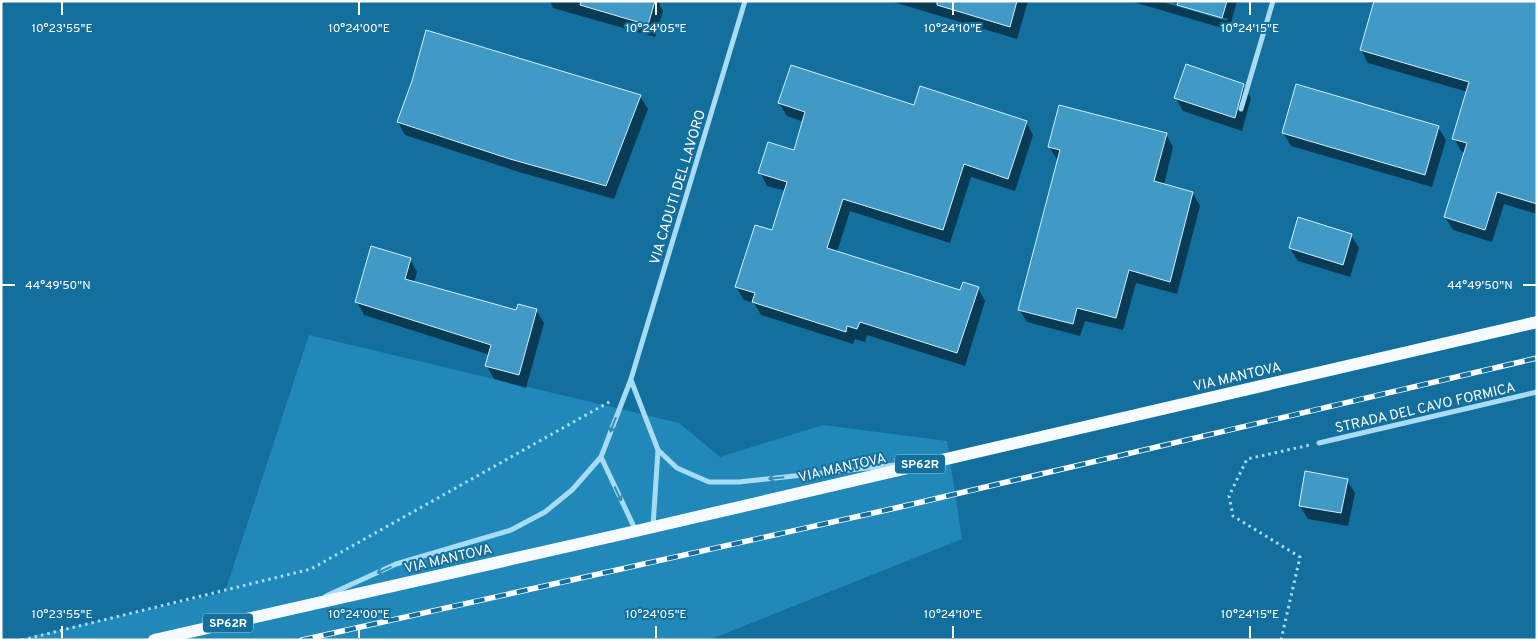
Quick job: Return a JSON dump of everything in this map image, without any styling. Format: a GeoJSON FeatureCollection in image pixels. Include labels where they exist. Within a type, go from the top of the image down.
{"type":"FeatureCollection","features":[{"type":"Feature","properties":{"kind":"main road","name":"VIA MANTOVA"},"geometry":{"type":"LineString","coordinates":[[154,640],[636,531],[1537,322]]}},
{"type":"Feature","properties":{"kind":"street","name":"VIA CADUTI DEL LAVORO"},"geometry":{"type":"LineString","coordinates":[[303,606],[396,564],[511,530],[545,512],[572,490],[601,457],[631,379],[745,1]]}},
{"type":"Feature","properties":{"kind":"street"},"geometry":{"type":"LineString","coordinates":[[1241,110],[1273,1]]}},
{"type":"Feature","properties":{"kind":"street"},"geometry":{"type":"LineString","coordinates":[[631,379],[658,450],[653,527]]}},
{"type":"Feature","properties":{"kind":"street","name":"STRADA DEL CAVO FORMICA"},"geometry":{"type":"LineString","coordinates":[[1319,443],[1537,392]]}},
{"type":"Feature","properties":{"kind":"street"},"geometry":{"type":"LineString","coordinates":[[658,450],[677,468],[709,482],[739,482],[929,462]]}},
{"type":"Feature","properties":{"kind":"street"},"geometry":{"type":"LineString","coordinates":[[601,457],[636,531]]}},
{"type":"Feature","properties":{"kind":"path"},"geometry":{"type":"LineString","coordinates":[[22,640],[311,569],[626,391]]}},
{"type":"Feature","properties":{"kind":"path"},"geometry":{"type":"LineString","coordinates":[[1281,640],[1300,557],[1233,516],[1229,496],[1247,459],[1319,443]]}},
{"type":"Feature","properties":{"kind":"shaded area"},"geometry":{"type":"Polygon","coordinates":[[[309,335],[679,423],[720,457],[823,425],[947,441],[962,539],[709,640],[15,640],[225,592],[309,335]]]}},
{"type":"Feature","properties":{"kind":"building"},"geometry":{"type":"Polygon","coordinates":[[[581,1],[655,1],[648,25],[580,5],[581,1]]]}},
{"type":"Feature","properties":{"kind":"building"},"geometry":{"type":"Polygon","coordinates":[[[937,1],[1017,1],[1010,27],[937,5],[937,1]]]}},
{"type":"Feature","properties":{"kind":"building"},"geometry":{"type":"Polygon","coordinates":[[[1178,1],[1227,1],[1222,18],[1177,5],[1178,1]]]}},
{"type":"Feature","properties":{"kind":"building"},"geometry":{"type":"Polygon","coordinates":[[[1374,1],[1537,1],[1537,204],[1497,192],[1485,230],[1444,217],[1467,143],[1452,139],[1469,82],[1360,50],[1374,1]]]}},
{"type":"Feature","properties":{"kind":"building"},"geometry":{"type":"Polygon","coordinates":[[[426,30],[641,95],[606,186],[510,159],[397,122],[412,81],[426,30]]]}},
{"type":"Feature","properties":{"kind":"building"},"geometry":{"type":"Polygon","coordinates":[[[1186,64],[1244,84],[1235,118],[1174,98],[1186,64]]]}},
{"type":"Feature","properties":{"kind":"building"},"geometry":{"type":"Polygon","coordinates":[[[791,65],[914,105],[920,86],[1027,121],[1008,179],[964,164],[943,230],[843,199],[827,248],[960,290],[963,282],[979,287],[957,353],[860,322],[857,329],[847,326],[846,332],[752,302],[755,293],[735,287],[755,225],[772,230],[787,182],[758,173],[768,142],[794,150],[805,112],[778,103],[791,65]]]}},
{"type":"Feature","properties":{"kind":"building"},"geometry":{"type":"Polygon","coordinates":[[[1296,84],[1439,126],[1425,175],[1282,133],[1296,84]]]}},
{"type":"Feature","properties":{"kind":"building"},"geometry":{"type":"Polygon","coordinates":[[[1059,105],[1167,133],[1154,181],[1193,192],[1170,282],[1129,270],[1116,318],[1077,308],[1073,324],[1018,310],[1060,150],[1048,147],[1059,105]]]}},
{"type":"Feature","properties":{"kind":"building"},"geometry":{"type":"Polygon","coordinates":[[[1298,217],[1352,234],[1343,265],[1289,248],[1298,217]]]}},
{"type":"Feature","properties":{"kind":"building"},"geometry":{"type":"Polygon","coordinates":[[[371,246],[411,258],[405,279],[516,310],[518,304],[537,309],[519,375],[485,366],[491,345],[355,302],[371,246]]]}},
{"type":"Feature","properties":{"kind":"building"},"geometry":{"type":"Polygon","coordinates":[[[1305,471],[1348,479],[1341,513],[1299,506],[1305,471]]]}},
{"type":"Feature","properties":{"kind":"railway"},"geometry":{"type":"LineString","coordinates":[[302,640],[900,507],[1537,358]]}}]}
